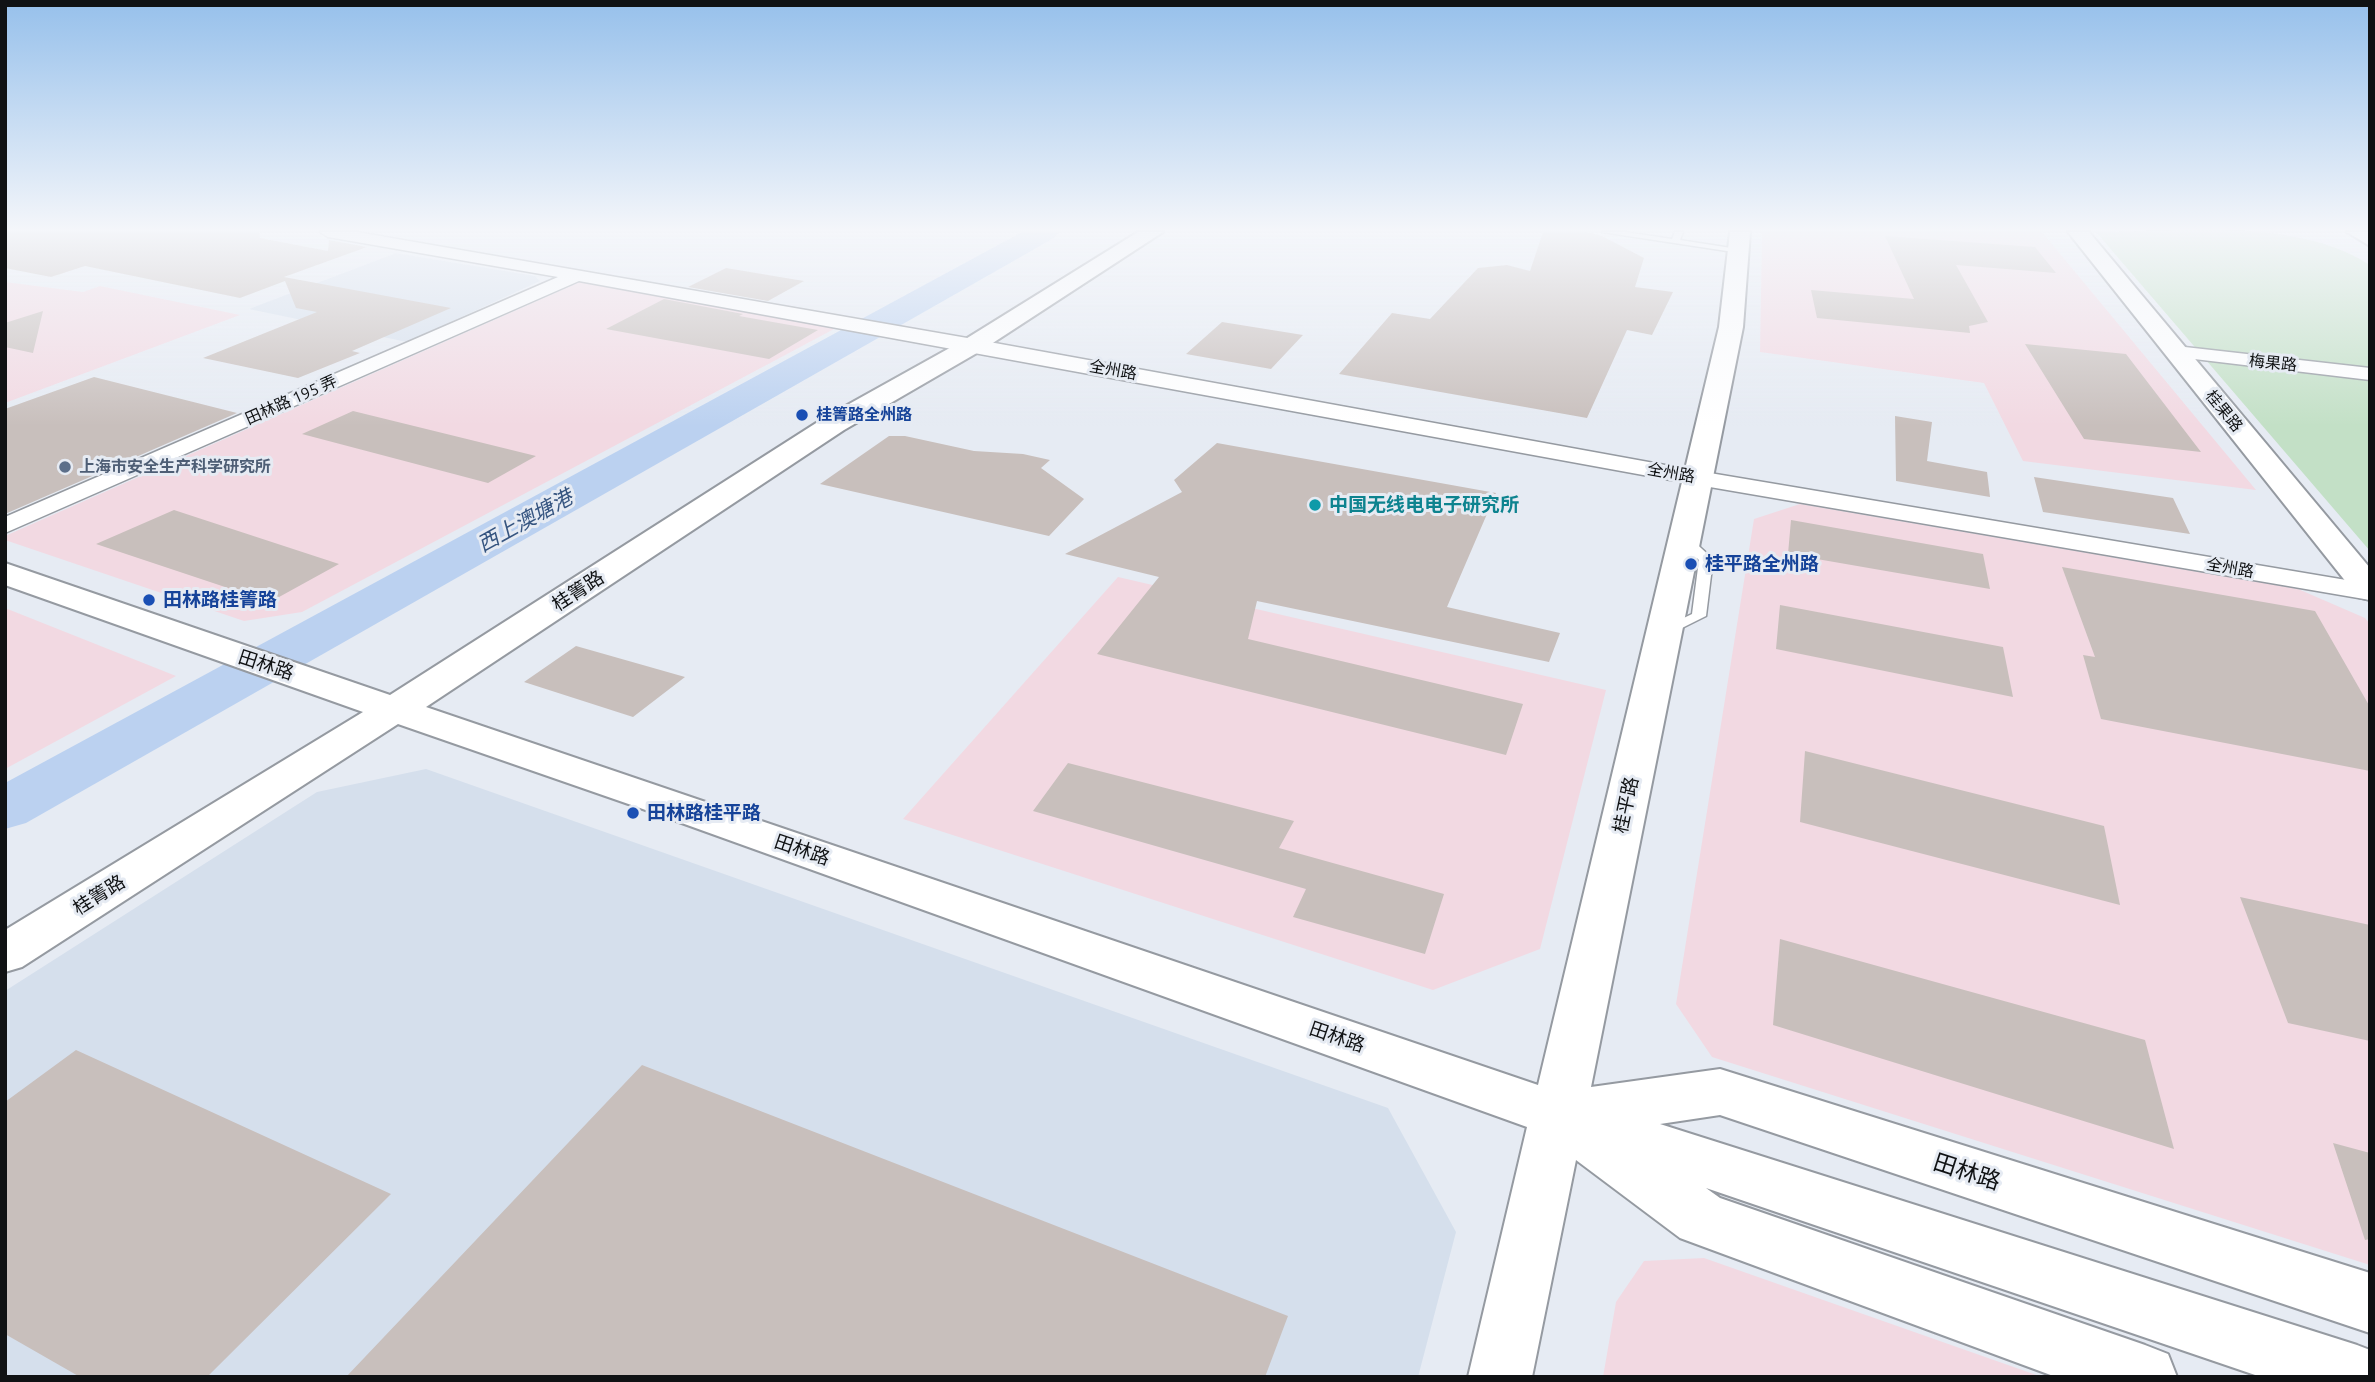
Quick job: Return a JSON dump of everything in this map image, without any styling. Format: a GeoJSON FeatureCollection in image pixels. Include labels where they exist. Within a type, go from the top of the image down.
{"type":"FeatureCollection","features":[{"type":"Feature","properties":{"kind":"street","name":"田林路 195 弄"},"geometry":{"type":"LineString","coordinates":[[5,526],[529,296]]}},
{"type":"Feature","properties":{"kind":"street","name":"全州路"},"geometry":{"type":"LineString","coordinates":[[699,296],[1698,478],[2370,591]]}},
{"type":"Feature","properties":{"kind":"street","name":"桂箐路"},"geometry":{"type":"LineString","coordinates":[[5,954],[397,708],[834,424],[974,345],[1051,296]]}},
{"type":"Feature","properties":{"kind":"street","name":"桂平路"},"geometry":{"type":"LineString","coordinates":[[1500,1377],[1731,327],[1734,296]]}},
{"type":"Feature","properties":{"kind":"street","name":"桂果路"},"geometry":{"type":"LineString","coordinates":[[2131,296],[2370,591]]}},
{"type":"Feature","properties":{"kind":"street","name":"梅果路"},"geometry":{"type":"LineString","coordinates":[[2176,352],[2370,374]]}},
{"type":"Feature","properties":{"kind":"street","name":"田林路"},"geometry":{"type":"LineString","coordinates":[[5,573],[222,651],[397,708],[1558,1115],[2357,1377]]}},
{"type":"Feature","properties":{"kind":"street","name":"田林路"},"geometry":{"type":"LineString","coordinates":[[1558,1115],[1720,1092],[2370,1303]]}},
{"type":"Feature","properties":{"kind":"street","name":"田林路"},"geometry":{"type":"LineString","coordinates":[[1558,1115],[1700,1219],[2145,1377]]}},
{"type":"Feature","properties":{"kind":"shaded area"},"geometry":{"type":"Polygon","coordinates":[[[5,296],[151,296],[240,315],[5,403],[5,296]]]}},
{"type":"Feature","properties":{"kind":"shaded area"},"geometry":{"type":"Polygon","coordinates":[[[282,296],[506,296],[407,342],[249,309],[282,296]]]}},
{"type":"Feature","properties":{"kind":"shaded area"},"geometry":{"type":"Polygon","coordinates":[[[547,296],[661,296],[836,328],[302,612],[244,621],[5,540],[5,536],[547,296]]]}},
{"type":"Feature","properties":{"kind":"shaded area"},"geometry":{"type":"Polygon","coordinates":[[[1761,296],[2095,296],[2256,490],[2023,461],[1984,383],[1760,352],[1761,296]]]}},
{"type":"Feature","properties":{"kind":"shaded area"},"geometry":{"type":"Polygon","coordinates":[[[1800,504],[2298,589],[2365,618],[2370,624],[2370,1265],[1712,1057],[1676,1004],[1754,519],[1800,504]]]}},
{"type":"Feature","properties":{"kind":"shaded area"},"geometry":{"type":"Polygon","coordinates":[[[1118,577],[1606,690],[1540,949],[1433,990],[903,819],[1118,577]]]}},
{"type":"Feature","properties":{"kind":"shaded area"},"geometry":{"type":"Polygon","coordinates":[[[5,608],[176,676],[5,769],[5,608]]]}},
{"type":"Feature","properties":{"kind":"shaded area"},"geometry":{"type":"Polygon","coordinates":[[[426,769],[1388,1108],[1456,1232],[1418,1377],[5,1377],[5,991],[317,792],[426,769]]]}},
{"type":"Feature","properties":{"kind":"shaded area"},"geometry":{"type":"Polygon","coordinates":[[[1704,1258],[2042,1377],[1603,1377],[1616,1302],[1644,1261],[1704,1258]]]}},
{"type":"Feature","properties":{"kind":"green space"},"geometry":{"type":"Polygon","coordinates":[[[2151,296],[2370,296],[2370,551],[2151,296]]]}},
{"type":"Feature","properties":{"kind":"building"},"geometry":{"type":"Polygon","coordinates":[[[291,296],[389,296],[451,308],[352,351],[360,353],[298,378],[203,358],[317,312],[296,308],[291,296]]]}},
{"type":"Feature","properties":{"kind":"building"},"geometry":{"type":"Polygon","coordinates":[[[742,296],[776,296],[768,301],[742,296]]]}},
{"type":"Feature","properties":{"kind":"building"},"geometry":{"type":"Polygon","coordinates":[[[1451,296],[1671,296],[1652,335],[1627,330],[1587,418],[1339,374],[1392,313],[1430,319],[1451,296]]]}},
{"type":"Feature","properties":{"kind":"building"},"geometry":{"type":"Polygon","coordinates":[[[1812,296],[1885,296],[1914,299],[1913,296],[1974,296],[1988,322],[1969,326],[1970,333],[1817,318],[1812,296]]]}},
{"type":"Feature","properties":{"kind":"building"},"geometry":{"type":"Polygon","coordinates":[[[664,299],[818,330],[769,359],[606,329],[664,299]]]}},
{"type":"Feature","properties":{"kind":"building"},"geometry":{"type":"Polygon","coordinates":[[[43,311],[33,353],[5,347],[5,323],[43,311]]]}},
{"type":"Feature","properties":{"kind":"building"},"geometry":{"type":"Polygon","coordinates":[[[1222,322],[1303,335],[1271,369],[1186,354],[1222,322]]]}},
{"type":"Feature","properties":{"kind":"building"},"geometry":{"type":"Polygon","coordinates":[[[2025,344],[2126,354],[2201,452],[2084,439],[2025,344]]]}},
{"type":"Feature","properties":{"kind":"building","name":"上海市安全生产科学研究所"},"geometry":{"type":"Polygon","coordinates":[[[94,377],[237,413],[5,514],[5,409],[94,377]]]}},
{"type":"Feature","properties":{"kind":"building"},"geometry":{"type":"Polygon","coordinates":[[[353,411],[536,456],[488,483],[302,434],[353,411]]]}},
{"type":"Feature","properties":{"kind":"building"},"geometry":{"type":"Polygon","coordinates":[[[1895,416],[1932,422],[1927,461],[1987,472],[1990,497],[1896,481],[1895,416]]]}},
{"type":"Feature","properties":{"kind":"building"},"geometry":{"type":"Polygon","coordinates":[[[889,436],[905,436],[974,451],[1023,454],[1050,460],[1041,468],[1084,499],[1049,536],[820,484],[889,436]]]}},
{"type":"Feature","properties":{"kind":"building"},"geometry":{"type":"Polygon","coordinates":[[[1217,443],[1496,493],[1447,607],[1560,633],[1549,662],[1257,601],[1248,639],[1523,704],[1506,755],[1097,654],[1159,577],[1065,554],[1182,492],[1174,480],[1217,443]]]}},
{"type":"Feature","properties":{"kind":"building"},"geometry":{"type":"Polygon","coordinates":[[[2034,477],[2173,498],[2190,534],[2043,512],[2034,477]]]}},
{"type":"Feature","properties":{"kind":"building"},"geometry":{"type":"Polygon","coordinates":[[[174,510],[339,564],[270,602],[96,544],[174,510]]]}},
{"type":"Feature","properties":{"kind":"building"},"geometry":{"type":"Polygon","coordinates":[[[1791,520],[1983,554],[1990,589],[1788,554],[1791,520]]]}},
{"type":"Feature","properties":{"kind":"building"},"geometry":{"type":"Polygon","coordinates":[[[2062,567],[2315,611],[2370,707],[2370,771],[2101,719],[2083,655],[2095,657],[2062,567]]]}},
{"type":"Feature","properties":{"kind":"building"},"geometry":{"type":"Polygon","coordinates":[[[1780,605],[2003,647],[2013,697],[1776,649],[1780,605]]]}},
{"type":"Feature","properties":{"kind":"building"},"geometry":{"type":"Polygon","coordinates":[[[576,646],[685,677],[633,717],[524,682],[576,646]]]}},
{"type":"Feature","properties":{"kind":"building"},"geometry":{"type":"Polygon","coordinates":[[[1805,751],[2104,826],[2120,905],[1800,822],[1805,751]]]}},
{"type":"Feature","properties":{"kind":"building"},"geometry":{"type":"Polygon","coordinates":[[[1068,763],[1294,821],[1279,848],[1444,894],[1425,954],[1293,917],[1306,889],[1033,811],[1068,763]]]}},
{"type":"Feature","properties":{"kind":"building"},"geometry":{"type":"Polygon","coordinates":[[[2240,897],[2370,925],[2370,1041],[2288,1023],[2240,897]]]}},
{"type":"Feature","properties":{"kind":"building"},"geometry":{"type":"Polygon","coordinates":[[[1780,939],[2145,1040],[2174,1149],[1773,1025],[1780,939]]]}},
{"type":"Feature","properties":{"kind":"building"},"geometry":{"type":"Polygon","coordinates":[[[76,1050],[391,1194],[207,1377],[80,1377],[5,1334],[5,1102],[76,1050]]]}},
{"type":"Feature","properties":{"kind":"building"},"geometry":{"type":"Polygon","coordinates":[[[642,1065],[1288,1316],[1265,1377],[346,1377],[642,1065]]]}},
{"type":"Feature","properties":{"kind":"building"},"geometry":{"type":"Polygon","coordinates":[[[2333,1143],[2370,1153],[2370,1239],[2365,1240],[2333,1143]]]}},
{"type":"Feature","properties":{"kind":"waterway","name":"西上澳塘港"},"geometry":{"type":"LineString","coordinates":[[5,809],[928,296]]}},
{"type":"Feature","properties":{"kind":"place","name":"桂箐路全州路"},"geometry":{"type":"Point","coordinates":[802,415]}},
{"type":"Feature","properties":{"kind":"place","name":"上海市安全生产科学研究所"},"geometry":{"type":"Point","coordinates":[65,467]}},
{"type":"Feature","properties":{"kind":"place","name":"中国无线电电子研究所"},"geometry":{"type":"Point","coordinates":[1315,505]}},
{"type":"Feature","properties":{"kind":"place","name":"桂平路全州路"},"geometry":{"type":"Point","coordinates":[1691,564]}},
{"type":"Feature","properties":{"kind":"place","name":"田林路桂箐路"},"geometry":{"type":"Point","coordinates":[149,600]}},
{"type":"Feature","properties":{"kind":"place","name":"田林路桂平路"},"geometry":{"type":"Point","coordinates":[633,813]}}]}
